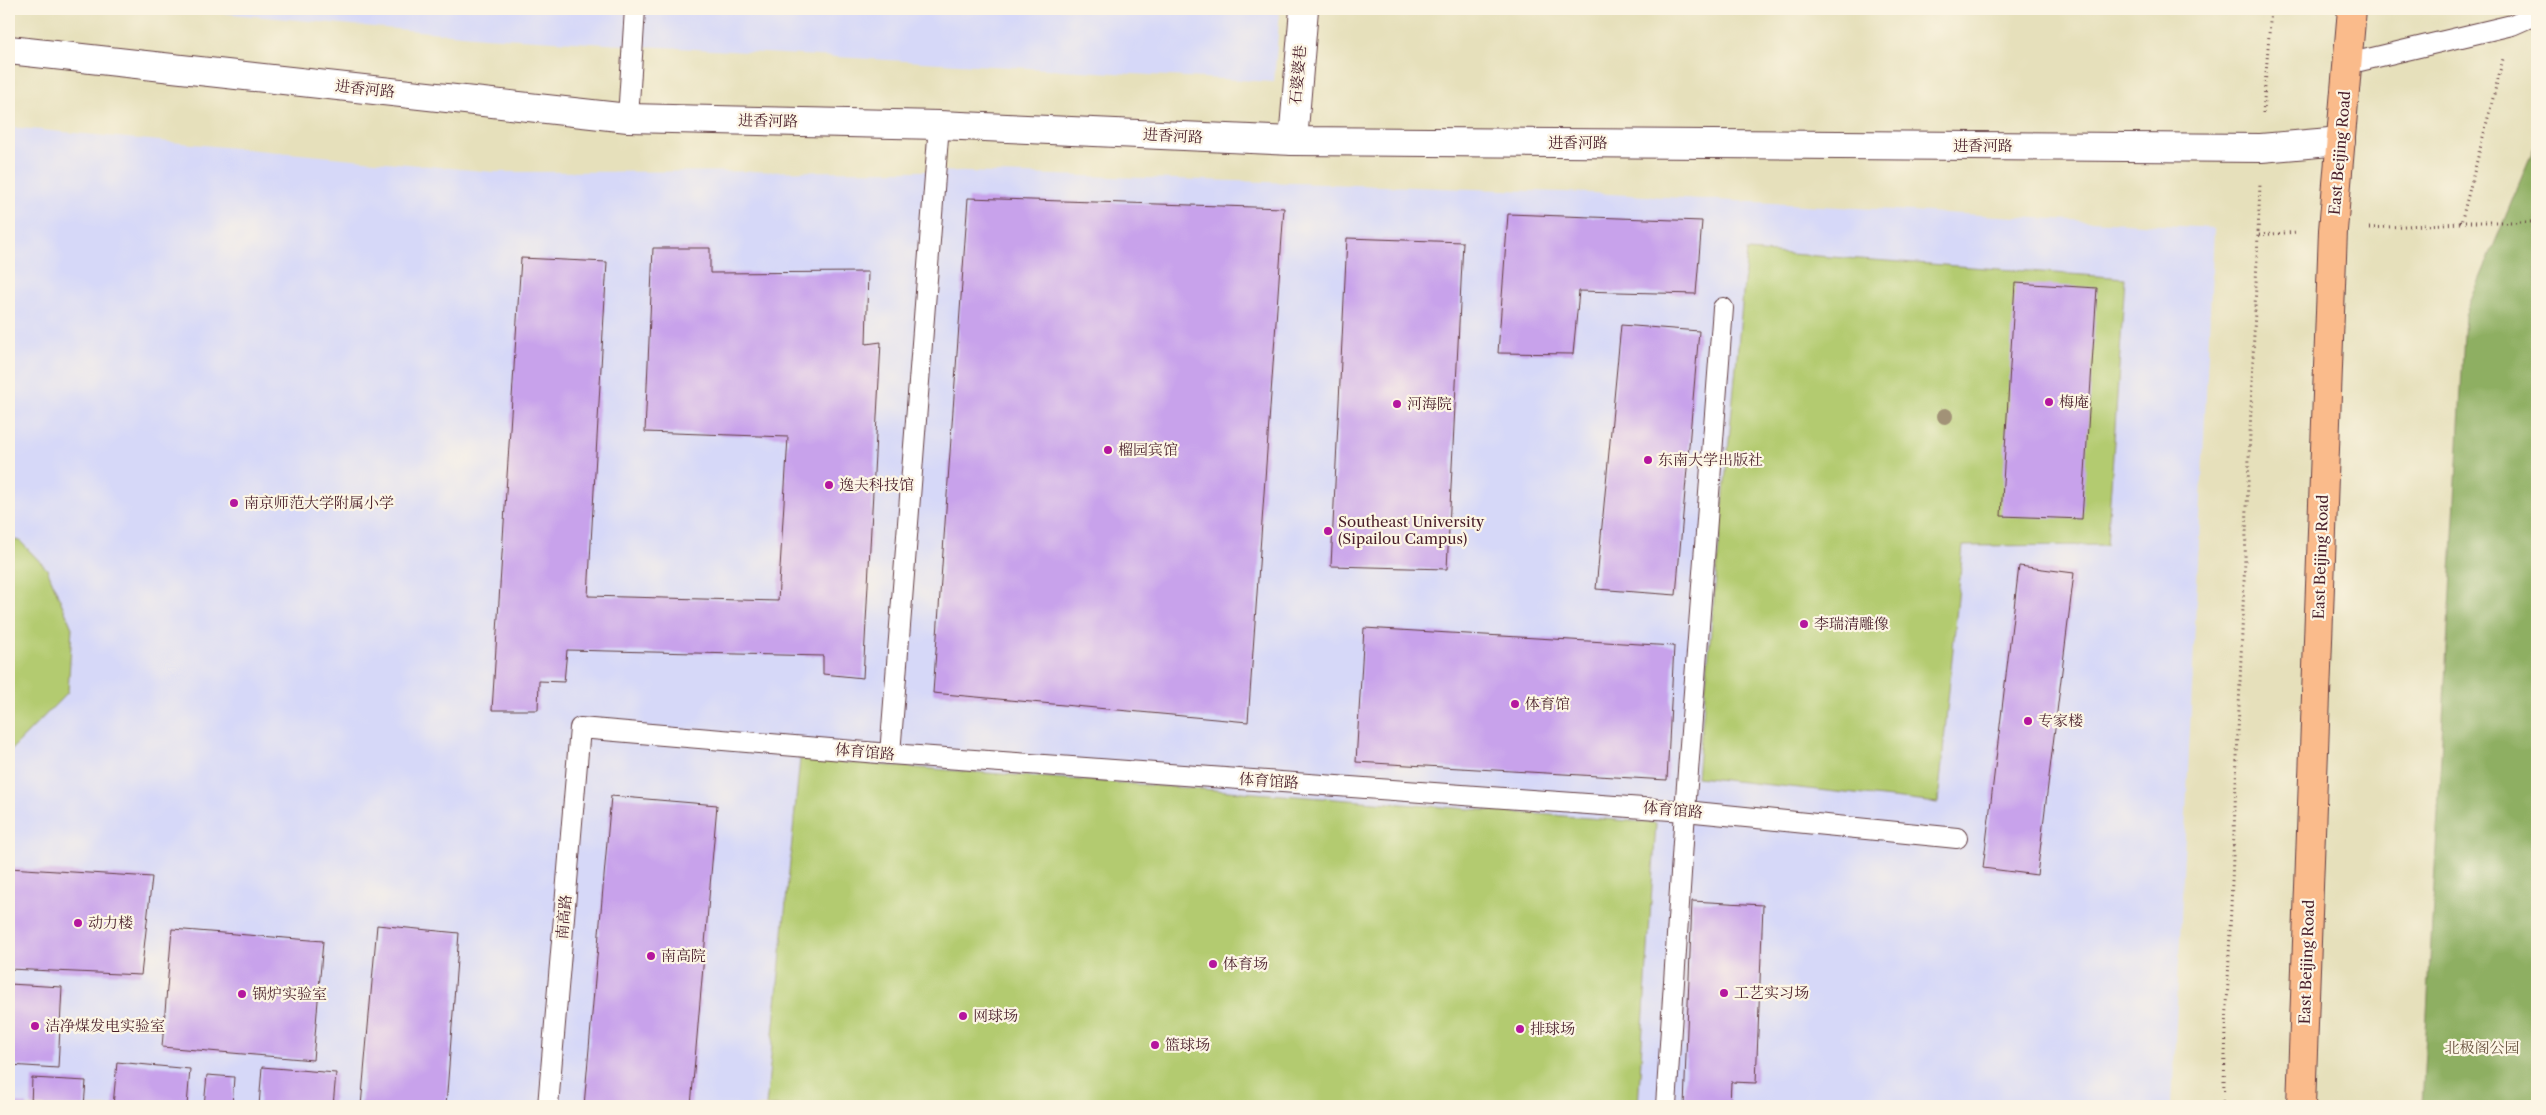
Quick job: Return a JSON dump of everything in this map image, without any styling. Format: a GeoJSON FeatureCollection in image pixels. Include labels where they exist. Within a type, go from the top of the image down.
{"type":"FeatureCollection","features":[{"type":"Feature","properties":{"kind":"main road","name":"East Beijing Road"},"geometry":{"type":"LineString","coordinates":[[2301,1106],[2333,230],[2352,9]]}},
{"type":"Feature","properties":{"kind":"street","name":"石婆婆巷"},"geometry":{"type":"LineString","coordinates":[[1293,141],[1304,9]]}},
{"type":"Feature","properties":{"kind":"street","name":"进香河路"},"geometry":{"type":"LineString","coordinates":[[9,50],[628,118],[939,125],[1293,141],[2261,148],[2341,141]]}},
{"type":"Feature","properties":{"kind":"lane"},"geometry":{"type":"LineString","coordinates":[[628,118],[634,9]]}},
{"type":"Feature","properties":{"kind":"lane"},"geometry":{"type":"LineString","coordinates":[[2347,64],[2512,25],[2537,14]]}},
{"type":"Feature","properties":{"kind":"lane"},"geometry":{"type":"LineString","coordinates":[[890,754],[939,125]]}},
{"type":"Feature","properties":{"kind":"lane"},"geometry":{"type":"LineString","coordinates":[[1666,1106],[1685,810],[1722,308]]}},
{"type":"Feature","properties":{"kind":"lane","name":"体育馆路"},"geometry":{"type":"LineString","coordinates":[[580,728],[890,754],[1685,810],[1957,838]]}},
{"type":"Feature","properties":{"kind":"lane","name":"南高路"},"geometry":{"type":"LineString","coordinates":[[548,1106],[580,728]]}},
{"type":"Feature","properties":{"kind":"path"},"geometry":{"type":"LineString","coordinates":[[2222,1106],[2259,235],[2261,148],[2270,9]]}},
{"type":"Feature","properties":{"kind":"path"},"geometry":{"type":"LineString","coordinates":[[2259,235],[2461,223],[2512,25]]}},
{"type":"Feature","properties":{"kind":"path"},"geometry":{"type":"LineString","coordinates":[[2460,222],[2537,222]]}},
{"type":"Feature","properties":{"kind":"shaded area"},"geometry":{"type":"Polygon","coordinates":[[[177,9],[1280,9],[1274,82],[484,37],[177,9]]]}},
{"type":"Feature","properties":{"kind":"shaded area","name":"Southeast University (Sipailou Campus)"},"geometry":{"type":"Polygon","coordinates":[[[9,127],[494,172],[936,171],[1593,193],[2214,228],[2172,1106],[9,1106],[9,127]]]}},
{"type":"Feature","properties":{"kind":"green space","name":"北极阁公园"},"geometry":{"type":"Polygon","coordinates":[[[2537,140],[2537,1106],[2422,1106],[2465,315],[2537,140]]]}},
{"type":"Feature","properties":{"kind":"green space"},"geometry":{"type":"Polygon","coordinates":[[[1747,251],[2125,278],[2107,545],[1963,546],[1938,803],[1697,777],[1747,251]]]}},
{"type":"Feature","properties":{"kind":"green space"},"geometry":{"type":"Polygon","coordinates":[[[9,539],[20,541],[47,569],[72,628],[68,692],[9,752],[9,539]]]}},
{"type":"Feature","properties":{"kind":"green space","name":"体育场"},"geometry":{"type":"Polygon","coordinates":[[[800,759],[1656,823],[1638,1106],[766,1106],[800,759]]]}},
{"type":"Feature","properties":{"kind":"building","name":"榴园宾馆"},"geometry":{"type":"Polygon","coordinates":[[[968,198],[1284,208],[1248,722],[933,693],[968,198]]]}},
{"type":"Feature","properties":{"kind":"building"},"geometry":{"type":"Polygon","coordinates":[[[1508,214],[1702,221],[1696,294],[1579,291],[1573,354],[1498,353],[1508,214]]]}},
{"type":"Feature","properties":{"kind":"building","name":"河海院"},"geometry":{"type":"Polygon","coordinates":[[[1347,238],[1463,242],[1447,569],[1331,566],[1347,238]]]}},
{"type":"Feature","properties":{"kind":"building","name":"逸夫科技馆"},"geometry":{"type":"Polygon","coordinates":[[[653,248],[710,248],[710,273],[868,272],[866,344],[881,342],[863,678],[823,674],[823,656],[567,650],[564,682],[539,681],[538,710],[492,710],[521,258],[607,262],[588,596],[778,601],[788,437],[645,432],[653,248]]]}},
{"type":"Feature","properties":{"kind":"building","name":"梅庵"},"geometry":{"type":"Polygon","coordinates":[[[2015,283],[2097,288],[2082,519],[2001,516],[2015,283]]]}},
{"type":"Feature","properties":{"kind":"building","name":"东南大学出版社"},"geometry":{"type":"Polygon","coordinates":[[[1621,325],[1699,331],[1676,595],[1596,589],[1621,325]]]}},
{"type":"Feature","properties":{"kind":"building","name":"专家楼"},"geometry":{"type":"Polygon","coordinates":[[[2019,566],[2074,573],[2037,875],[1983,868],[2019,566]]]}},
{"type":"Feature","properties":{"kind":"building","name":"体育馆"},"geometry":{"type":"Polygon","coordinates":[[[1364,628],[1674,646],[1667,780],[1356,762],[1364,628]]]}},
{"type":"Feature","properties":{"kind":"building","name":"南高院"},"geometry":{"type":"Polygon","coordinates":[[[611,796],[717,805],[691,1106],[584,1106],[611,796]]]}},
{"type":"Feature","properties":{"kind":"building","name":"动力楼"},"geometry":{"type":"Polygon","coordinates":[[[9,868],[152,877],[141,975],[9,969],[9,868]]]}},
{"type":"Feature","properties":{"kind":"building","name":"工艺实习场"},"geometry":{"type":"Polygon","coordinates":[[[1692,901],[1763,905],[1756,1083],[1731,1082],[1730,1106],[1684,1106],[1692,901]]]}},
{"type":"Feature","properties":{"kind":"building"},"geometry":{"type":"Polygon","coordinates":[[[377,925],[459,933],[446,1106],[361,1106],[377,925]]]}},
{"type":"Feature","properties":{"kind":"building","name":"锅炉实验室"},"geometry":{"type":"Polygon","coordinates":[[[172,929],[323,941],[313,1060],[162,1047],[172,929]]]}},
{"type":"Feature","properties":{"kind":"building","name":"洁净煤发电实验室"},"geometry":{"type":"Polygon","coordinates":[[[9,984],[62,987],[58,1068],[9,1065],[9,984]]]}},
{"type":"Feature","properties":{"kind":"building"},"geometry":{"type":"Polygon","coordinates":[[[117,1062],[190,1069],[187,1106],[113,1106],[117,1062]]]}},
{"type":"Feature","properties":{"kind":"building"},"geometry":{"type":"Polygon","coordinates":[[[262,1067],[336,1073],[333,1106],[259,1106],[262,1067]]]}},
{"type":"Feature","properties":{"kind":"building"},"geometry":{"type":"Polygon","coordinates":[[[207,1075],[234,1077],[232,1106],[204,1106],[207,1075]]]}},
{"type":"Feature","properties":{"kind":"building"},"geometry":{"type":"Polygon","coordinates":[[[32,1078],[86,1081],[84,1106],[31,1106],[32,1078]]]}},
{"type":"Feature","properties":{"kind":"building"},"geometry":{"type":"Polygon","coordinates":[[[9,1103],[27,1104],[27,1106],[9,1106],[9,1103]]]}},
{"type":"Feature","properties":{"kind":"place","name":"梅庵"},"geometry":{"type":"Point","coordinates":[2049,402]}},
{"type":"Feature","properties":{"kind":"place","name":"河海院"},"geometry":{"type":"Point","coordinates":[1397,404]}},
{"type":"Feature","properties":{"kind":"place","name":"榴园宾馆"},"geometry":{"type":"Point","coordinates":[1108,450]}},
{"type":"Feature","properties":{"kind":"place","name":"东南大学出版社"},"geometry":{"type":"Point","coordinates":[1648,460]}},
{"type":"Feature","properties":{"kind":"place","name":"逸夫科技馆"},"geometry":{"type":"Point","coordinates":[829,485]}},
{"type":"Feature","properties":{"kind":"place","name":"南京师范大学附属小学"},"geometry":{"type":"Point","coordinates":[234,503]}},
{"type":"Feature","properties":{"kind":"place","name":"Southeast University (Sipailou Campus)"},"geometry":{"type":"Point","coordinates":[1328,531]}},
{"type":"Feature","properties":{"kind":"place","name":"李瑞清雕像"},"geometry":{"type":"Point","coordinates":[1804,624]}},
{"type":"Feature","properties":{"kind":"place","name":"体育馆"},"geometry":{"type":"Point","coordinates":[1515,704]}},
{"type":"Feature","properties":{"kind":"place","name":"专家楼"},"geometry":{"type":"Point","coordinates":[2028,721]}},
{"type":"Feature","properties":{"kind":"place","name":"动力楼"},"geometry":{"type":"Point","coordinates":[78,923]}},
{"type":"Feature","properties":{"kind":"place","name":"南高院"},"geometry":{"type":"Point","coordinates":[651,956]}},
{"type":"Feature","properties":{"kind":"place","name":"体育场"},"geometry":{"type":"Point","coordinates":[1213,964]}},
{"type":"Feature","properties":{"kind":"place","name":"工艺实习场"},"geometry":{"type":"Point","coordinates":[1724,993]}},
{"type":"Feature","properties":{"kind":"place","name":"锅炉实验室"},"geometry":{"type":"Point","coordinates":[242,994]}},
{"type":"Feature","properties":{"kind":"place","name":"网球场"},"geometry":{"type":"Point","coordinates":[963,1016]}},
{"type":"Feature","properties":{"kind":"place","name":"洁净煤发电实验室"},"geometry":{"type":"Point","coordinates":[35,1026]}},
{"type":"Feature","properties":{"kind":"place","name":"排球场"},"geometry":{"type":"Point","coordinates":[1520,1029]}},
{"type":"Feature","properties":{"kind":"place","name":"篮球场"},"geometry":{"type":"Point","coordinates":[1155,1045]}}]}
